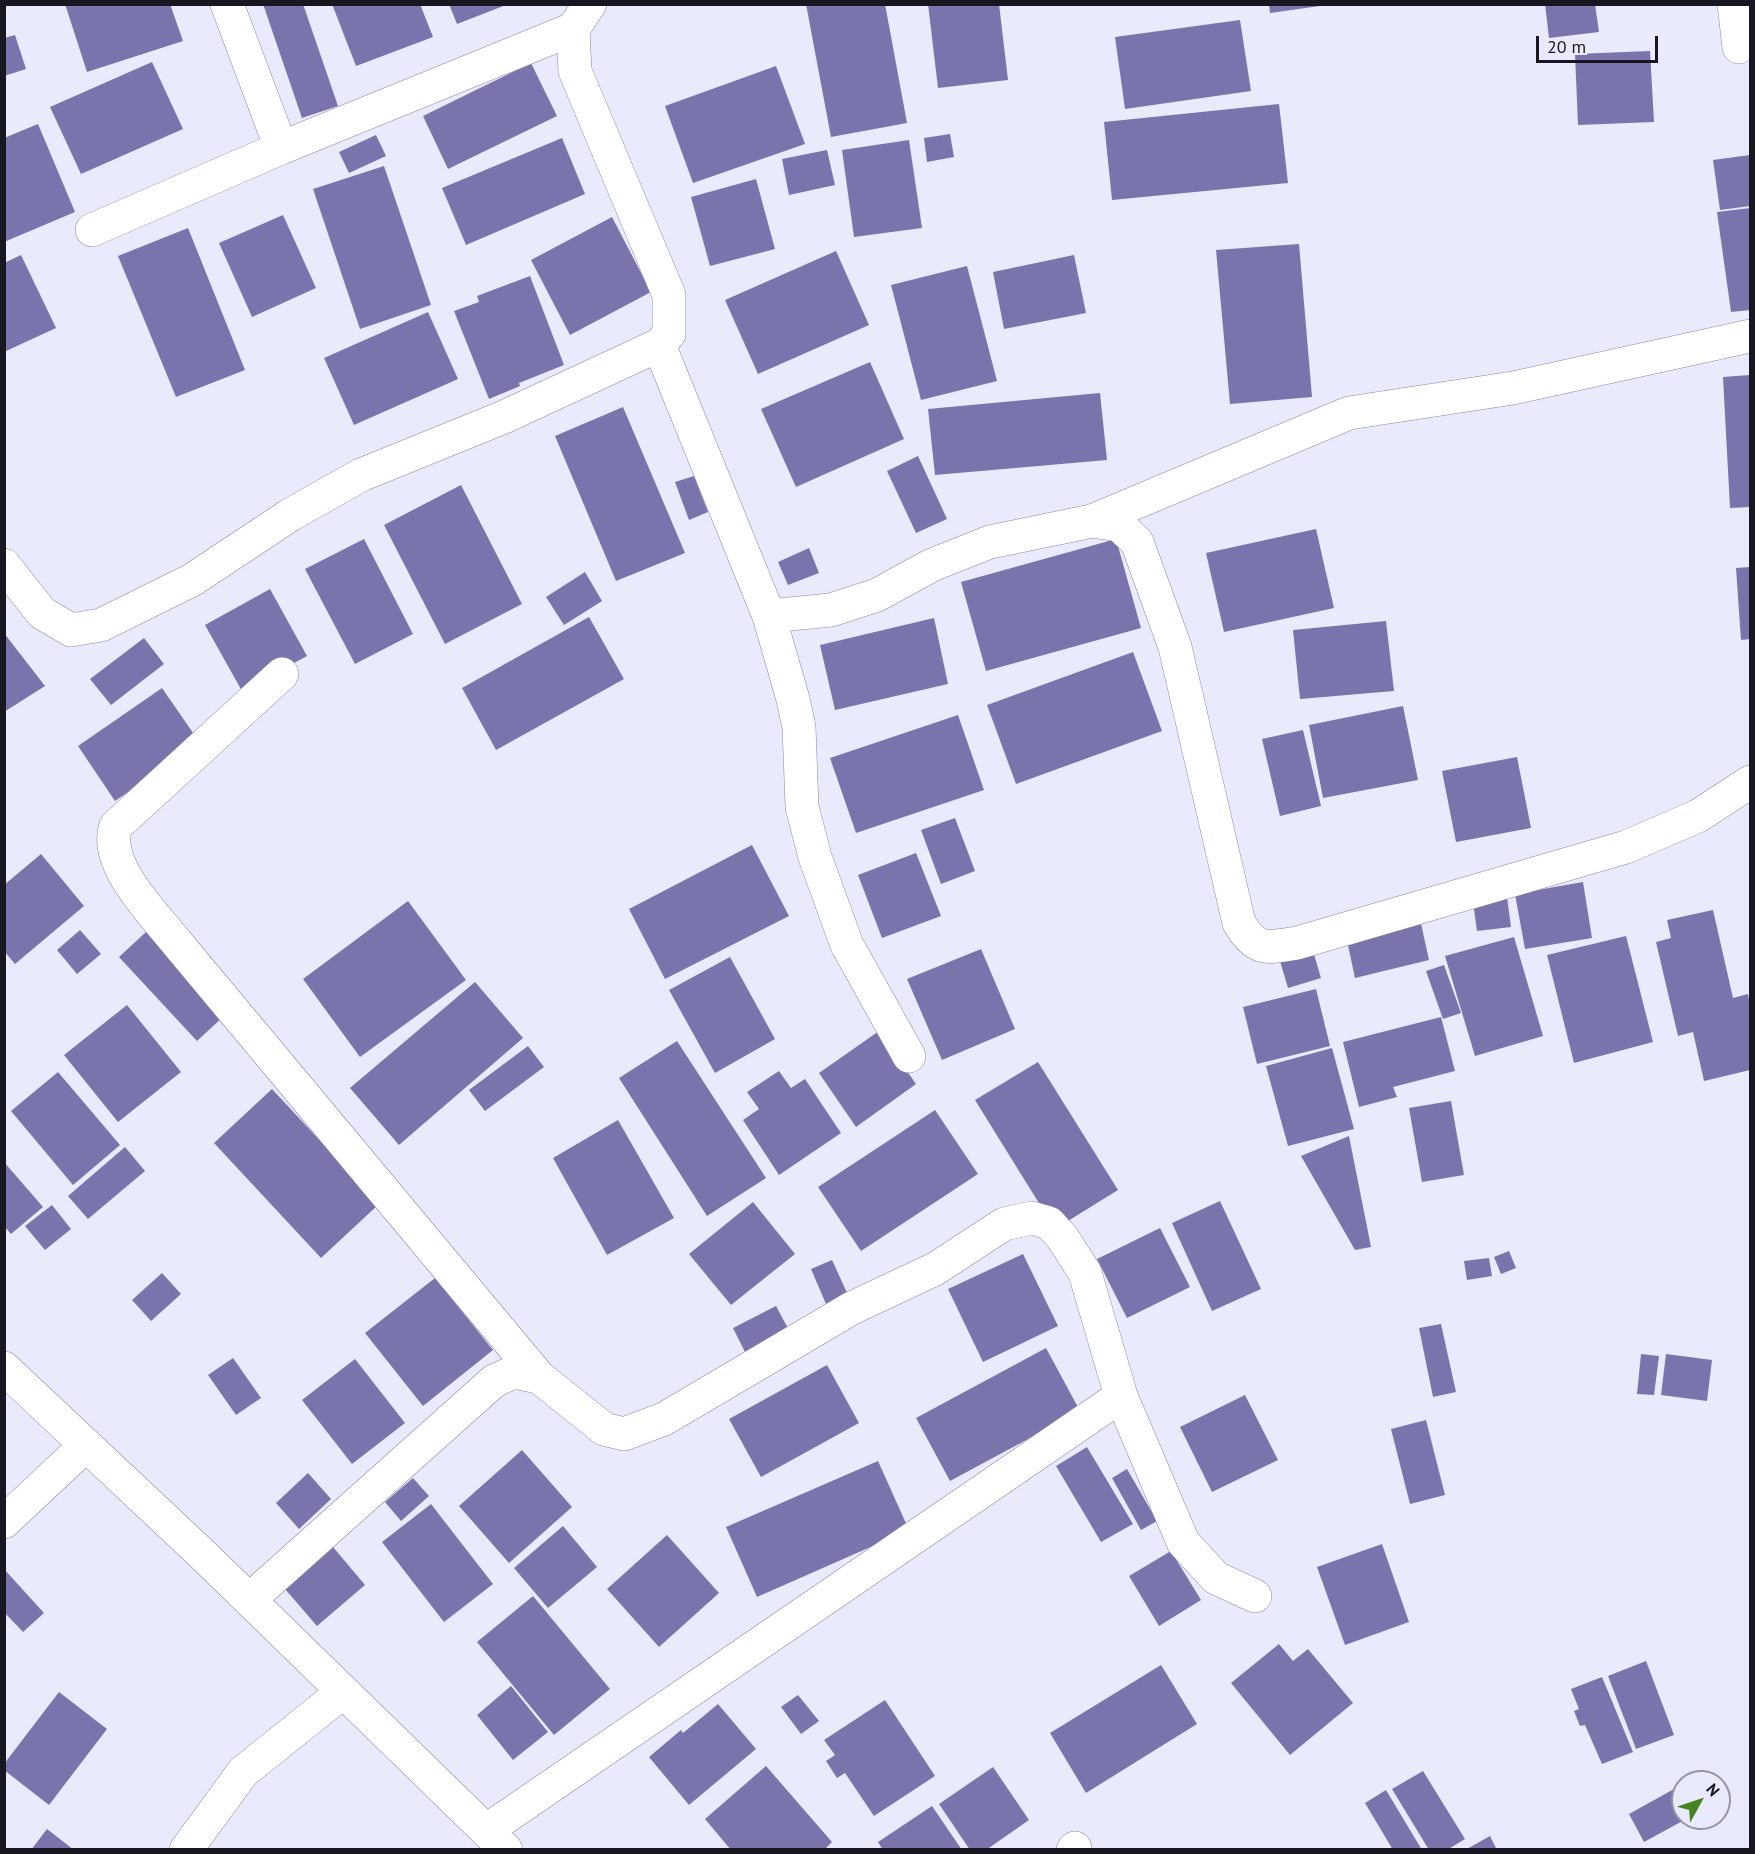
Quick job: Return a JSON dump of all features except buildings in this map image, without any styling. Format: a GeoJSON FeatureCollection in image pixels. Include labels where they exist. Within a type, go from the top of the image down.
{"type":"FeatureCollection","features":[{"type":"Feature","properties":{"kind":"street"},"geometry":{"type":"LineString","coordinates":[[226,4],[280,148]]}},
{"type":"Feature","properties":{"kind":"street"},"geometry":{"type":"LineString","coordinates":[[1734,4],[1739,47]]}},
{"type":"Feature","properties":{"kind":"street"},"geometry":{"type":"LineString","coordinates":[[92,230],[582,17]]}},
{"type":"Feature","properties":{"kind":"street"},"geometry":{"type":"LineString","coordinates":[[4,565],[42,613],[71,630],[101,626],[192,580],[290,515],[361,475],[504,417],[659,345],[669,334],[669,295],[575,71],[582,17]]}},
{"type":"Feature","properties":{"kind":"street"},"geometry":{"type":"LineString","coordinates":[[769,616],[831,610],[877,595],[932,565],[990,542],[1092,521],[1348,413],[1513,388],[1750,336]]}},
{"type":"Feature","properties":{"kind":"street"},"geometry":{"type":"LineString","coordinates":[[659,345],[769,616],[794,699],[799,727],[802,807],[815,857],[847,945],[909,1056]]}},
{"type":"Feature","properties":{"kind":"street"},"geometry":{"type":"LineString","coordinates":[[1092,521],[1119,525],[1137,542],[1175,647],[1239,923],[1250,940],[1266,948],[1297,944],[1626,847],[1698,816],[1750,782]]}},
{"type":"Feature","properties":{"kind":"street"},"geometry":{"type":"LineString","coordinates":[[282,674],[116,826],[112,837],[114,850],[124,875],[177,943],[538,1377],[604,1429],[624,1434],[664,1419],[852,1308],[935,1269],[1004,1224],[1032,1218],[1049,1223],[1085,1273],[1121,1395],[1183,1542],[1216,1578],[1255,1596]]}},
{"type":"Feature","properties":{"kind":"street"},"geometry":{"type":"LineString","coordinates":[[4,1368],[249,1600],[496,1840],[1121,1395]]}},
{"type":"Feature","properties":{"kind":"street"},"geometry":{"type":"LineString","coordinates":[[249,1600],[494,1381],[514,1372],[538,1377]]}},
{"type":"Feature","properties":{"kind":"street"},"geometry":{"type":"LineString","coordinates":[[4,1522],[86,1445]]}},
{"type":"Feature","properties":{"kind":"street"},"geometry":{"type":"LineString","coordinates":[[186,1850],[243,1772],[343,1692]]}}]}
